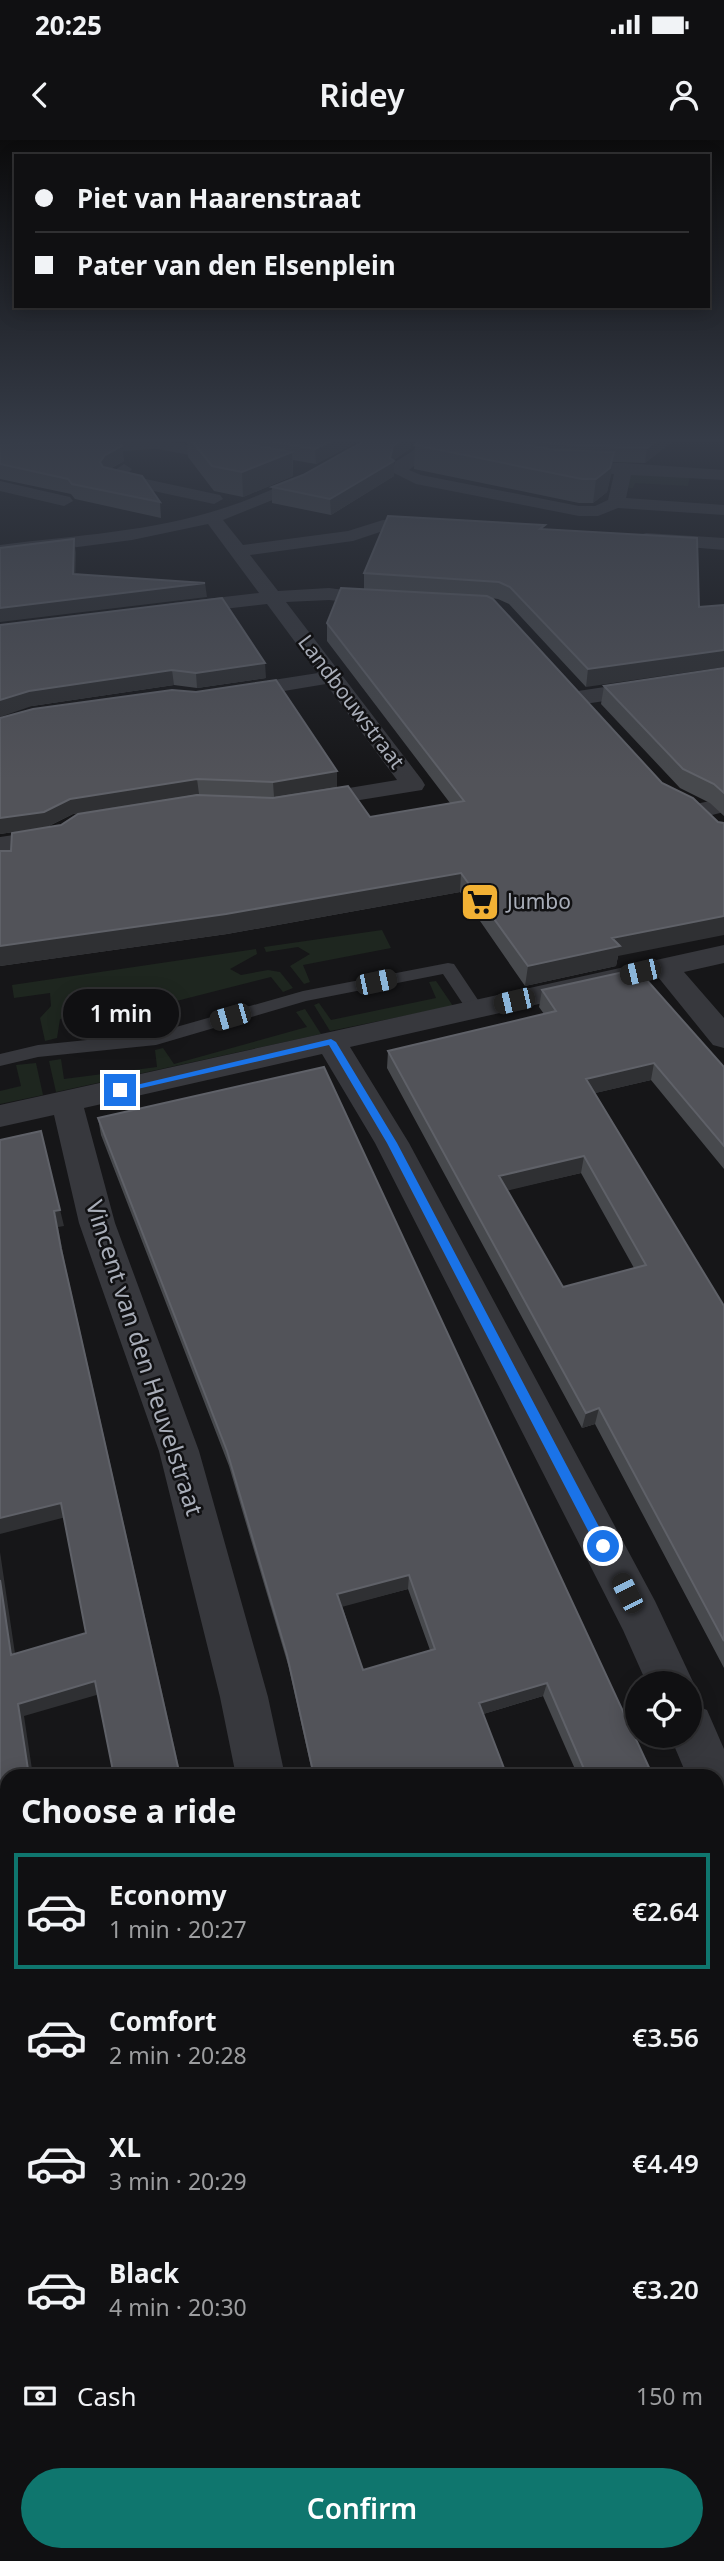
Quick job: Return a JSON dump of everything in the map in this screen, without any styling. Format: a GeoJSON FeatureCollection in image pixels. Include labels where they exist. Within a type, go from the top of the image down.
{"type":"FeatureCollection","features":[{"type":"Feature","properties":{"kind":"street","name":"Landbouwstraat"},"geometry":{"type":"LineString","coordinates":[[240,553],[413,785],[286,805]]}},
{"type":"Feature","properties":{"kind":"street"},"geometry":{"type":"LineString","coordinates":[[329,594],[346,553]]}},
{"type":"Feature","properties":{"kind":"street"},"geometry":{"type":"LineString","coordinates":[[150,612],[273,597],[329,594],[347,598],[414,602]]}},
{"type":"Feature","properties":{"kind":"street"},"geometry":{"type":"LineString","coordinates":[[578,698],[724,676]]}},
{"type":"Feature","properties":{"kind":"street"},"geometry":{"type":"LineString","coordinates":[[210,696],[331,677]]}},
{"type":"Feature","properties":{"kind":"street"},"geometry":{"type":"LineString","coordinates":[[561,678],[596,717]]}},
{"type":"Feature","properties":{"kind":"street"},"geometry":{"type":"LineString","coordinates":[[701,805],[724,834]]}},
{"type":"Feature","properties":{"kind":"street"},"geometry":{"type":"LineString","coordinates":[[0,845],[55,837],[74,825],[86,823]]}},
{"type":"Feature","properties":{"kind":"street"},"geometry":{"type":"LineString","coordinates":[[0,1116],[724,954]]}},
{"type":"Feature","properties":{"kind":"street"},"geometry":{"type":"LineString","coordinates":[[665,967],[724,1038]]}},
{"type":"Feature","properties":{"kind":"street"},"geometry":{"type":"LineString","coordinates":[[331,1042],[392,1143],[665,1671]]}},
{"type":"Feature","properties":{"kind":"street","name":"Vincent van den Heuvelstraat"},"geometry":{"type":"LineString","coordinates":[[67,1103],[97,1223],[179,1451],[244,1697],[259,1769]]}},
{"type":"Feature","properties":{"kind":"street"},"geometry":{"type":"LineString","coordinates":[[699,1748],[708,1769]]}},
{"type":"Feature","properties":{"kind":"lane"},"geometry":{"type":"LineString","coordinates":[[0,1060],[38,1051],[156,1039],[303,996],[448,968],[475,1009]]}},
{"type":"Feature","properties":{"kind":"shaded area"},"geometry":{"type":"Polygon","coordinates":[[[382,930],[391,948],[303,965],[310,982],[304,984],[290,966],[310,954],[298,947],[266,952],[264,947],[382,930]]]}},
{"type":"Feature","properties":{"kind":"shaded area"},"geometry":{"type":"Polygon","coordinates":[[[256,949],[257,954],[230,969],[241,975],[268,970],[280,972],[293,988],[283,992],[271,977],[145,1009],[60,1019],[57,1038],[45,1041],[40,1018],[51,1006],[50,993],[14,998],[12,985],[256,949]]]}},
{"type":"Feature","properties":{"kind":"shaded area"},"geometry":{"type":"Polygon","coordinates":[[[436,981],[453,1006],[330,1031],[314,1005],[319,1003],[331,1020],[436,998],[429,982],[436,981]]]}},
{"type":"Feature","properties":{"kind":"shaded area"},"geometry":{"type":"Polygon","coordinates":[[[305,1009],[321,1034],[56,1092],[49,1061],[61,1059],[64,1079],[157,1067],[155,1050],[163,1048],[174,1064],[307,1027],[296,1012],[305,1009]]]}},
{"type":"Feature","properties":{"kind":"shaded area"},"geometry":{"type":"Polygon","coordinates":[[[36,1063],[43,1095],[0,1104],[0,1091],[21,1086],[16,1065],[36,1063]]]}},
{"type":"Feature","properties":{"kind":"building"},"geometry":{"type":"Polygon","coordinates":[[[0,553],[74,553],[73,574],[205,583],[0,608],[0,553]]]}},
{"type":"Feature","properties":{"kind":"building"},"geometry":{"type":"Polygon","coordinates":[[[372,553],[697,553],[699,607],[724,605],[724,650],[588,669],[510,587],[499,582],[364,573],[372,553]]]}},
{"type":"Feature","properties":{"kind":"building"},"geometry":{"type":"Polygon","coordinates":[[[341,588],[487,596],[493,599],[662,783],[693,798],[718,822],[724,823],[724,916],[612,938],[620,946],[528,966],[461,873],[226,914],[0,946],[0,851],[11,851],[12,833],[61,825],[78,814],[197,795],[273,798],[348,786],[370,817],[464,801],[327,623],[341,588]]]}},
{"type":"Feature","properties":{"kind":"building"},"geometry":{"type":"Polygon","coordinates":[[[222,598],[265,663],[196,673],[172,670],[29,691],[0,700],[0,625],[222,598]]]}},
{"type":"Feature","properties":{"kind":"building"},"geometry":{"type":"Polygon","coordinates":[[[724,668],[724,793],[714,784],[683,769],[604,686],[724,668]]]}},
{"type":"Feature","properties":{"kind":"building"},"geometry":{"type":"Polygon","coordinates":[[[276,680],[337,771],[273,782],[197,779],[70,799],[44,812],[0,818],[0,718],[33,709],[172,690],[196,692],[276,680]]]}},
{"type":"Feature","properties":{"kind":"building"},"geometry":{"type":"Polygon","coordinates":[[[637,969],[724,1067],[724,1146],[654,1063],[586,1079],[724,1306],[724,1641],[599,1408],[586,1413],[388,1051],[556,1011],[542,990],[637,969]],[[584,1156],[499,1176],[563,1287],[646,1265],[584,1156]]]}},
{"type":"Feature","properties":{"kind":"building"},"geometry":{"type":"Polygon","coordinates":[[[324,1067],[625,1716],[625,1748],[640,1748],[650,1769],[584,1769],[547,1683],[479,1703],[504,1769],[312,1769],[287,1655],[227,1451],[98,1118],[324,1067]],[[409,1575],[337,1594],[363,1670],[435,1649],[409,1575]]]}},
{"type":"Feature","properties":{"kind":"building"},"geometry":{"type":"Polygon","coordinates":[[[41,1131],[60,1210],[54,1211],[61,1249],[178,1769],[113,1769],[95,1681],[18,1704],[28,1769],[0,1769],[0,1580],[11,1655],[86,1633],[61,1503],[0,1518],[0,1140],[41,1131]]]}},
{"type":"Feature","properties":{"kind":"place","name":"Jumbo"},"geometry":{"type":"Point","coordinates":[480,902]}},
{"type":"Feature","properties":{"kind":"route"},"geometry":{"type":"LineString","coordinates":[[120,1090],[331,1042],[392,1143],[603,1546]]}}]}
